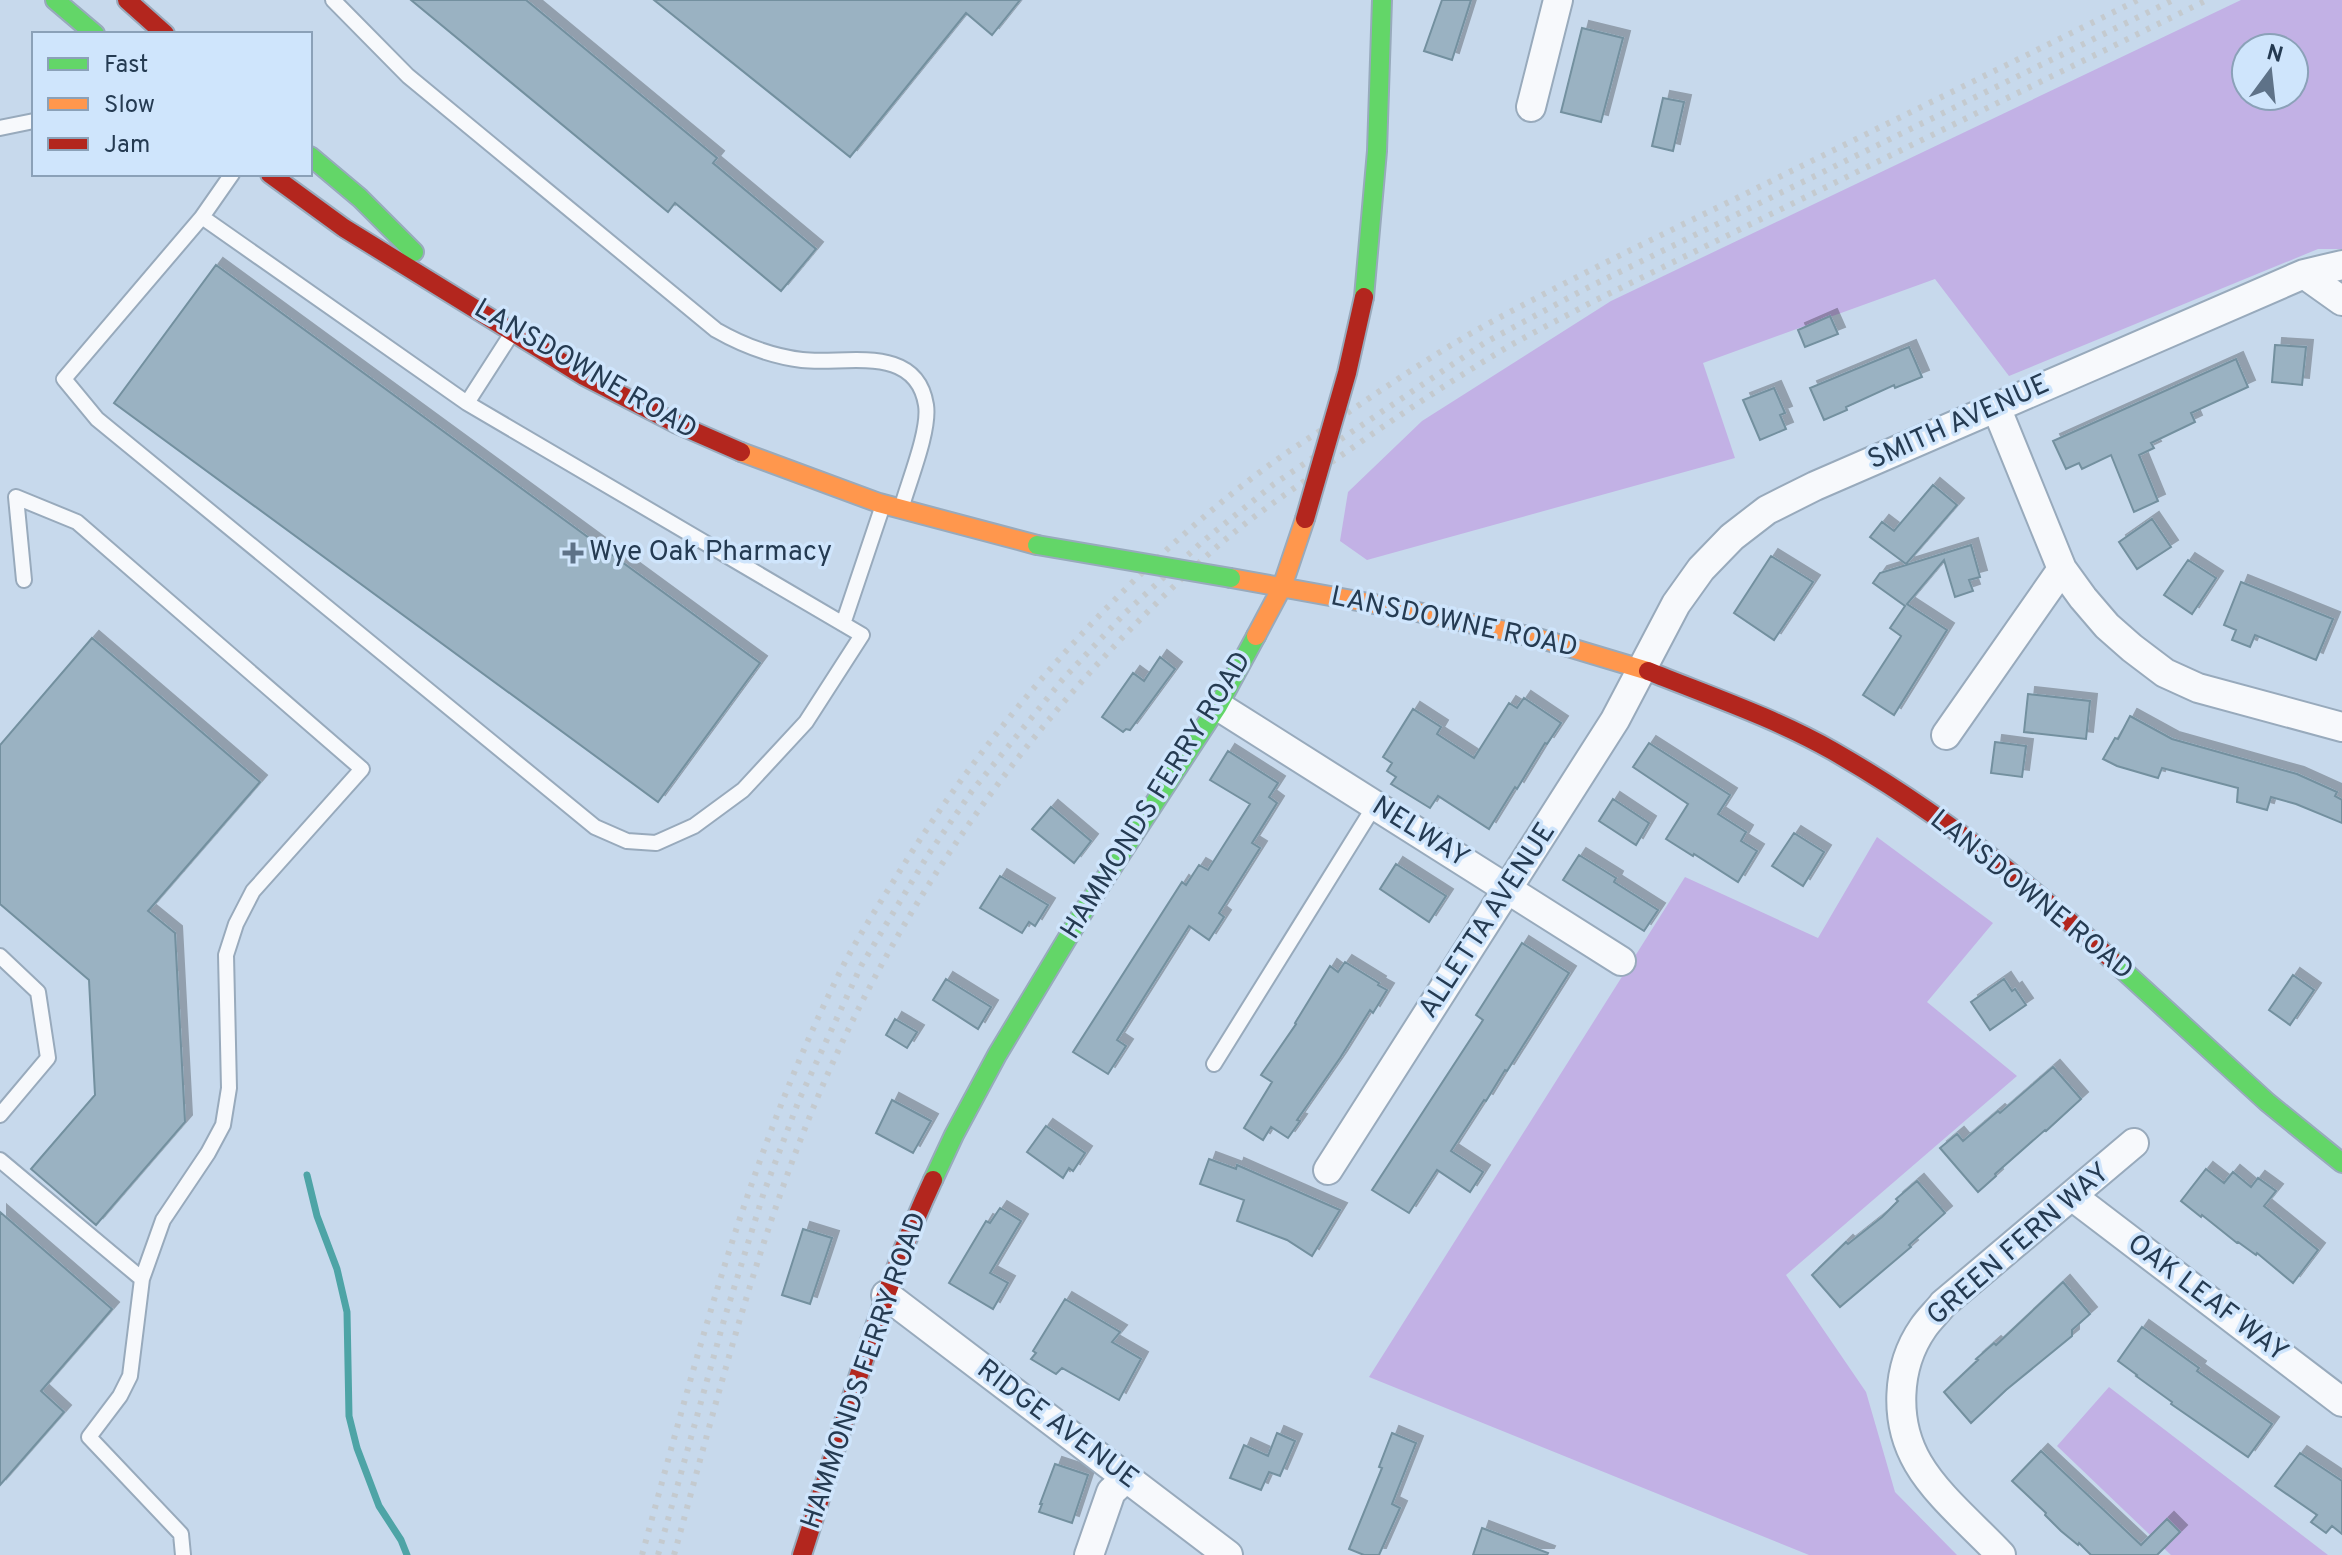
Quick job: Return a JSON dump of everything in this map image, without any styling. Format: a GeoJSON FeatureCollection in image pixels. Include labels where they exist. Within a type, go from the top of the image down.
{"type":"FeatureCollection","features":[{"type":"Feature","properties":{"kind":"street"},"geometry":{"type":"LineString","coordinates":[[55,0],[93,32]]}},
{"type":"Feature","properties":{"kind":"street"},"geometry":{"type":"LineString","coordinates":[[127,0],[144,23],[161,32]]}},
{"type":"Feature","properties":{"kind":"street","name":"HAMMONDS FERRY ROAD"},"geometry":{"type":"LineString","coordinates":[[802,1555],[886,1295],[917,1214],[947,1148],[997,1055],[1085,909],[1218,706],[1282,587],[1347,373],[1364,297],[1377,151],[1382,0]]}},
{"type":"Feature","properties":{"kind":"street"},"geometry":{"type":"LineString","coordinates":[[1531,107],[1558,0]]}},
{"type":"Feature","properties":{"kind":"street","name":"LANSDOWNE ROAD"},"geometry":{"type":"LineString","coordinates":[[312,158],[360,198],[459,297]]}},
{"type":"Feature","properties":{"kind":"street","name":"LANSDOWNE ROAD"},"geometry":{"type":"LineString","coordinates":[[273,176],[329,219],[625,399],[730,450],[815,482],[892,508],[1037,545],[1413,611],[1538,638],[1641,668],[1758,715],[1831,750],[1976,845],[2064,915],[2267,1102],[2342,1163]]}},
{"type":"Feature","properties":{"kind":"street","name":"SMITH AVENUE"},"geometry":{"type":"LineString","coordinates":[[1641,668],[1676,604],[1701,569],[1732,537],[1767,510],[1815,486],[2304,274],[2342,265]]}},
{"type":"Feature","properties":{"kind":"street"},"geometry":{"type":"LineString","coordinates":[[2304,274],[2342,301]]}},
{"type":"Feature","properties":{"kind":"street"},"geometry":{"type":"LineString","coordinates":[[1996,407],[2062,569],[2107,626],[2165,673],[2198,688],[2342,727]]}},
{"type":"Feature","properties":{"kind":"street"},"geometry":{"type":"LineString","coordinates":[[1946,735],[2062,569]]}},
{"type":"Feature","properties":{"kind":"street","name":"ALLETTA AVENUE"},"geometry":{"type":"LineString","coordinates":[[1328,1170],[1615,720],[1641,668]]}},
{"type":"Feature","properties":{"kind":"street","name":"NELWAY"},"geometry":{"type":"LineString","coordinates":[[1218,706],[1621,961]]}},
{"type":"Feature","properties":{"kind":"street","name":"GREEN FERN WAY"},"geometry":{"type":"LineString","coordinates":[[2001,1555],[1939,1491],[1918,1464],[1906,1436],[1901,1405],[1902,1377],[1910,1352],[1923,1327],[1943,1304],[2134,1143]]}},
{"type":"Feature","properties":{"kind":"street","name":"OAK LEAF WAY"},"geometry":{"type":"LineString","coordinates":[[2072,1196],[2342,1402]]}},
{"type":"Feature","properties":{"kind":"street","name":"RIDGE AVENUE"},"geometry":{"type":"LineString","coordinates":[[886,1295],[1228,1555]]}},
{"type":"Feature","properties":{"kind":"street"},"geometry":{"type":"LineString","coordinates":[[1089,1555],[1111,1492],[1126,1478]]}},
{"type":"Feature","properties":{"kind":"lane"},"geometry":{"type":"LineString","coordinates":[[333,0],[408,76],[716,330],[741,344],[769,354],[805,360],[877,360],[900,367],[915,379],[926,407],[923,432],[843,624]]}},
{"type":"Feature","properties":{"kind":"lane"},"geometry":{"type":"LineString","coordinates":[[0,128],[32,121]]}},
{"type":"Feature","properties":{"kind":"lane"},"geometry":{"type":"LineString","coordinates":[[202,217],[467,403],[862,635],[806,722],[743,790],[694,826],[656,843],[627,841],[595,827],[97,419],[64,379],[202,217],[231,176]]}},
{"type":"Feature","properties":{"kind":"lane"},"geometry":{"type":"LineString","coordinates":[[467,403],[512,333]]}},
{"type":"Feature","properties":{"kind":"lane"},"geometry":{"type":"LineString","coordinates":[[24,580],[16,497],[77,522],[362,769],[253,891],[236,924],[226,955],[229,1088],[223,1125],[163,1220],[142,1279],[130,1376],[120,1396],[89,1437],[181,1534],[183,1555]]}},
{"type":"Feature","properties":{"kind":"lane"},"geometry":{"type":"LineString","coordinates":[[1214,1064],[1375,805]]}},
{"type":"Feature","properties":{"kind":"lane"},"geometry":{"type":"LineString","coordinates":[[0,956],[38,992],[48,1058],[0,1115]]}},
{"type":"Feature","properties":{"kind":"lane"},"geometry":{"type":"LineString","coordinates":[[0,1160],[142,1279]]}},
{"type":"Feature","properties":{"kind":"shaded area"},"geometry":{"type":"Polygon","coordinates":[[[2241,0],[2342,0],[2342,249],[2318,249],[2009,376],[1935,279],[1703,363],[1735,458],[1367,560],[1340,541],[1348,492],[1422,421],[1611,301],[2241,0]]]}},
{"type":"Feature","properties":{"kind":"shaded area"},"geometry":{"type":"Polygon","coordinates":[[[1877,837],[1993,923],[1927,1002],[2017,1076],[1786,1275],[1866,1392],[1895,1492],[1957,1555],[1809,1555],[1369,1377],[1685,877],[1818,938],[1877,837]]]}},
{"type":"Feature","properties":{"kind":"shaded area"},"geometry":{"type":"Polygon","coordinates":[[[2109,1387],[2328,1555],[2171,1555],[2057,1446],[2109,1387]]]}},
{"type":"Feature","properties":{"kind":"building"},"geometry":{"type":"Polygon","coordinates":[[[411,0],[526,0],[717,158],[713,163],[816,249],[781,291],[675,203],[668,212],[411,0]]]}},
{"type":"Feature","properties":{"kind":"building"},"geometry":{"type":"Polygon","coordinates":[[[654,0],[1020,0],[992,35],[966,13],[850,157],[654,0]]]}},
{"type":"Feature","properties":{"kind":"building"},"geometry":{"type":"Polygon","coordinates":[[[1442,0],[1471,0],[1452,60],[1424,51],[1442,0]]]}},
{"type":"Feature","properties":{"kind":"building"},"geometry":{"type":"Polygon","coordinates":[[[1582,28],[1623,38],[1601,122],[1561,112],[1582,28]]]}},
{"type":"Feature","properties":{"kind":"building"},"geometry":{"type":"Polygon","coordinates":[[[1663,98],[1684,102],[1673,151],[1652,146],[1663,98]]]}},
{"type":"Feature","properties":{"kind":"building"},"geometry":{"type":"Polygon","coordinates":[[[216,265],[760,663],[658,802],[114,403],[216,265]]]}},
{"type":"Feature","properties":{"kind":"building"},"geometry":{"type":"Polygon","coordinates":[[[1830,316],[1838,334],[1805,347],[1798,330],[1830,316]]]}},
{"type":"Feature","properties":{"kind":"building"},"geometry":{"type":"Polygon","coordinates":[[[2275,345],[2306,347],[2302,385],[2272,382],[2275,345]]]}},
{"type":"Feature","properties":{"kind":"building"},"geometry":{"type":"Polygon","coordinates":[[[1909,347],[1922,377],[1895,388],[1894,385],[1824,420],[1810,388],[1909,347]]]}},
{"type":"Feature","properties":{"kind":"building"},"geometry":{"type":"Polygon","coordinates":[[[2236,359],[2248,387],[2191,413],[2195,422],[2151,443],[2154,448],[2139,455],[2158,501],[2134,512],[2111,455],[2082,469],[2079,463],[2066,469],[2053,441],[2236,359]]]}},
{"type":"Feature","properties":{"kind":"building"},"geometry":{"type":"Polygon","coordinates":[[[1774,388],[1785,413],[1780,415],[1786,429],[1760,440],[1743,400],[1774,388]]]}},
{"type":"Feature","properties":{"kind":"building"},"geometry":{"type":"Polygon","coordinates":[[[1933,485],[1957,505],[1906,564],[1870,537],[1882,522],[1894,531],[1933,485]]]}},
{"type":"Feature","properties":{"kind":"building"},"geometry":{"type":"Polygon","coordinates":[[[2152,519],[2171,547],[2137,569],[2119,542],[2152,519]]]}},
{"type":"Feature","properties":{"kind":"building"},"geometry":{"type":"Polygon","coordinates":[[[1971,545],[1980,577],[1969,580],[1973,591],[1955,597],[1944,560],[1907,604],[1947,630],[1894,715],[1863,695],[1901,636],[1890,628],[1905,606],[1873,583],[1880,573],[1971,545]]]}},
{"type":"Feature","properties":{"kind":"building"},"geometry":{"type":"Polygon","coordinates":[[[1771,556],[1813,582],[1774,640],[1734,613],[1771,556]]]}},
{"type":"Feature","properties":{"kind":"building"},"geometry":{"type":"Polygon","coordinates":[[[2188,560],[2216,578],[2192,614],[2164,595],[2188,560]]]}},
{"type":"Feature","properties":{"kind":"building"},"geometry":{"type":"Polygon","coordinates":[[[2241,582],[2333,619],[2316,660],[2255,635],[2250,647],[2232,640],[2236,630],[2224,625],[2241,582]]]}},
{"type":"Feature","properties":{"kind":"building"},"geometry":{"type":"Polygon","coordinates":[[[92,638],[260,782],[148,911],[175,933],[185,1122],[96,1225],[31,1169],[95,1095],[89,980],[0,904],[0,745],[92,638]]]}},
{"type":"Feature","properties":{"kind":"building"},"geometry":{"type":"Polygon","coordinates":[[[1160,657],[1175,669],[1130,730],[1123,732],[1102,717],[1133,673],[1144,681],[1160,657]]]}},
{"type":"Feature","properties":{"kind":"building"},"geometry":{"type":"Polygon","coordinates":[[[2028,694],[2090,701],[2086,739],[2024,732],[2028,694]]]}},
{"type":"Feature","properties":{"kind":"building"},"geometry":{"type":"Polygon","coordinates":[[[1524,698],[1561,723],[1489,829],[1438,796],[1430,808],[1391,784],[1396,777],[1387,771],[1392,763],[1383,757],[1413,709],[1441,727],[1437,734],[1474,758],[1509,703],[1517,708],[1524,698]]]}},
{"type":"Feature","properties":{"kind":"building"},"geometry":{"type":"Polygon","coordinates":[[[2130,716],[2172,739],[2297,774],[2337,792],[2335,796],[2342,800],[2342,823],[2271,797],[2267,810],[2237,802],[2238,788],[2162,768],[2158,778],[2103,759],[2130,716]]]}},
{"type":"Feature","properties":{"kind":"building"},"geometry":{"type":"Polygon","coordinates":[[[1995,742],[2026,746],[2022,777],[1991,773],[1995,742]]]}},
{"type":"Feature","properties":{"kind":"building"},"geometry":{"type":"Polygon","coordinates":[[[1649,743],[1730,795],[1718,814],[1746,832],[1741,841],[1757,851],[1738,882],[1666,839],[1688,804],[1633,767],[1649,743]]]}},
{"type":"Feature","properties":{"kind":"building"},"geometry":{"type":"Polygon","coordinates":[[[1228,751],[1278,783],[1269,797],[1277,803],[1252,843],[1260,848],[1219,913],[1224,917],[1209,940],[1189,926],[1117,1040],[1126,1046],[1108,1074],[1073,1052],[1182,882],[1186,885],[1199,865],[1208,870],[1250,804],[1210,780],[1228,751]]]}},
{"type":"Feature","properties":{"kind":"building"},"geometry":{"type":"Polygon","coordinates":[[[1613,799],[1649,823],[1636,845],[1599,821],[1613,799]]]}},
{"type":"Feature","properties":{"kind":"building"},"geometry":{"type":"Polygon","coordinates":[[[1051,807],[1091,841],[1074,863],[1032,829],[1051,807]]]}},
{"type":"Feature","properties":{"kind":"building"},"geometry":{"type":"Polygon","coordinates":[[[1794,833],[1824,852],[1803,886],[1772,866],[1794,833]]]}},
{"type":"Feature","properties":{"kind":"building"},"geometry":{"type":"Polygon","coordinates":[[[1579,855],[1658,910],[1644,931],[1563,880],[1579,855]]]}},
{"type":"Feature","properties":{"kind":"building"},"geometry":{"type":"Polygon","coordinates":[[[1396,864],[1446,896],[1429,922],[1380,889],[1396,864]]]}},
{"type":"Feature","properties":{"kind":"building"},"geometry":{"type":"Polygon","coordinates":[[[1000,876],[1048,905],[1035,926],[1029,922],[1022,933],[980,908],[1000,876]]]}},
{"type":"Feature","properties":{"kind":"building"},"geometry":{"type":"Polygon","coordinates":[[[1522,943],[1569,973],[1507,1071],[1451,1151],[1483,1172],[1470,1192],[1437,1170],[1409,1213],[1372,1190],[1483,1020],[1476,1015],[1522,943]]]}},
{"type":"Feature","properties":{"kind":"building"},"geometry":{"type":"Polygon","coordinates":[[[1345,962],[1387,990],[1373,1013],[1370,1010],[1288,1138],[1271,1127],[1263,1140],[1244,1128],[1272,1082],[1261,1075],[1330,966],[1338,972],[1345,962]]]}},
{"type":"Feature","properties":{"kind":"building"},"geometry":{"type":"Polygon","coordinates":[[[2293,975],[2314,990],[2290,1025],[2269,1010],[2293,975]]]}},
{"type":"Feature","properties":{"kind":"building"},"geometry":{"type":"Polygon","coordinates":[[[946,979],[991,1007],[978,1029],[933,1000],[946,979]]]}},
{"type":"Feature","properties":{"kind":"building"},"geometry":{"type":"Polygon","coordinates":[[[2004,979],[2026,1005],[1990,1030],[1971,1002],[2004,979]]]}},
{"type":"Feature","properties":{"kind":"building"},"geometry":{"type":"Polygon","coordinates":[[[895,1019],[917,1032],[907,1048],[886,1035],[895,1019]]]}},
{"type":"Feature","properties":{"kind":"building"},"geometry":{"type":"Polygon","coordinates":[[[2053,1067],[2081,1099],[1978,1192],[1940,1148],[1957,1134],[1963,1141],[2053,1067]]]}},
{"type":"Feature","properties":{"kind":"building"},"geometry":{"type":"Polygon","coordinates":[[[892,1100],[931,1121],[913,1153],[876,1133],[892,1100]]]}},
{"type":"Feature","properties":{"kind":"building"},"geometry":{"type":"Polygon","coordinates":[[[1046,1126],[1085,1153],[1073,1171],[1069,1168],[1063,1178],[1027,1152],[1046,1126]]]}},
{"type":"Feature","properties":{"kind":"building"},"geometry":{"type":"Polygon","coordinates":[[[1209,1159],[1236,1169],[1237,1165],[1340,1210],[1312,1256],[1287,1240],[1237,1221],[1244,1200],[1200,1184],[1209,1159]]]}},
{"type":"Feature","properties":{"kind":"building"},"geometry":{"type":"Polygon","coordinates":[[[2206,1169],[2224,1183],[2233,1172],[2251,1187],[2258,1178],[2276,1191],[2264,1206],[2318,1250],[2293,1283],[2257,1253],[2237,1243],[2181,1201],[2206,1169]]]}},
{"type":"Feature","properties":{"kind":"building"},"geometry":{"type":"Polygon","coordinates":[[[1917,1181],[1945,1213],[1909,1245],[1911,1247],[1840,1307],[1812,1275],[1846,1242],[1848,1244],[1882,1217],[1898,1201],[1896,1199],[1917,1181]]]}},
{"type":"Feature","properties":{"kind":"building"},"geometry":{"type":"Polygon","coordinates":[[[1000,1208],[1021,1221],[990,1273],[1008,1283],[993,1309],[949,1283],[986,1221],[990,1223],[1000,1208]]]}},
{"type":"Feature","properties":{"kind":"building"},"geometry":{"type":"Polygon","coordinates":[[[0,1212],[112,1309],[41,1391],[64,1412],[0,1485],[0,1212]]]}},
{"type":"Feature","properties":{"kind":"building"},"geometry":{"type":"Polygon","coordinates":[[[803,1229],[832,1238],[810,1304],[782,1295],[803,1229]]]}},
{"type":"Feature","properties":{"kind":"building"},"geometry":{"type":"Polygon","coordinates":[[[2063,1282],[2090,1314],[2072,1330],[2072,1336],[1971,1423],[1944,1392],[1976,1359],[1994,1343],[1996,1345],[2063,1282]]]}},
{"type":"Feature","properties":{"kind":"building"},"geometry":{"type":"Polygon","coordinates":[[[1065,1299],[1120,1332],[1112,1342],[1141,1359],[1119,1400],[1062,1368],[1056,1374],[1031,1359],[1065,1299]]]}},
{"type":"Feature","properties":{"kind":"building"},"geometry":{"type":"Polygon","coordinates":[[[2142,1327],[2272,1424],[2248,1457],[2171,1404],[2118,1361],[2142,1327]]]}},
{"type":"Feature","properties":{"kind":"building"},"geometry":{"type":"Polygon","coordinates":[[[1277,1433],[1295,1441],[1280,1476],[1269,1472],[1261,1490],[1230,1478],[1244,1445],[1268,1456],[1277,1433]]]}},
{"type":"Feature","properties":{"kind":"building"},"geometry":{"type":"Polygon","coordinates":[[[1392,1433],[1416,1443],[1392,1504],[1400,1508],[1379,1555],[1364,1555],[1349,1549],[1382,1468],[1379,1467],[1392,1433]]]}},
{"type":"Feature","properties":{"kind":"building"},"geometry":{"type":"Polygon","coordinates":[[[2041,1451],[2141,1545],[2167,1519],[2180,1532],[2157,1555],[2091,1555],[2061,1531],[2012,1481],[2041,1451]]]}},
{"type":"Feature","properties":{"kind":"building"},"geometry":{"type":"Polygon","coordinates":[[[2300,1453],[2342,1481],[2342,1534],[2332,1526],[2326,1533],[2311,1522],[2317,1515],[2275,1486],[2300,1453]]]}},
{"type":"Feature","properties":{"kind":"building"},"geometry":{"type":"Polygon","coordinates":[[[1055,1464],[1088,1475],[1072,1523],[1039,1512],[1055,1464]]]}},
{"type":"Feature","properties":{"kind":"building"},"geometry":{"type":"Polygon","coordinates":[[[1482,1528],[1548,1553],[1473,1555],[1482,1528]]]}},
{"type":"Feature","properties":{"kind":"waterway"},"geometry":{"type":"LineString","coordinates":[[307,1175],[317,1216],[337,1269],[347,1312],[349,1416],[357,1448],[379,1506],[407,1555]]}},
{"type":"Feature","properties":{"kind":"railway"},"geometry":{"type":"LineString","coordinates":[[642,1555],[728,1253],[753,1179],[811,1033],[845,962],[934,818],[974,763],[1017,708],[1110,604],[1212,510],[1264,469],[1465,337],[1611,260],[2138,0]]}},
{"type":"Feature","properties":{"kind":"railway"},"geometry":{"type":"LineString","coordinates":[[658,1555],[724,1320],[764,1192],[799,1100],[861,966],[928,855],[972,791],[1063,679],[1125,613],[1202,542],[1274,484],[1486,342],[1585,289],[2173,0]]}},
{"type":"Feature","properties":{"kind":"railway"},"geometry":{"type":"LineString","coordinates":[[674,1555],[754,1272],[792,1161],[849,1027],[933,877],[982,806],[1034,738],[1149,610],[1254,517],[1389,423],[1503,350],[1590,303],[2207,0]]}},
{"type":"Feature","properties":{"kind":"traffic: fast"},"geometry":{"type":"LineString","coordinates":[[55,0],[93,32]]}},
{"type":"Feature","properties":{"kind":"traffic: fast"},"geometry":{"type":"LineString","coordinates":[[1364,297],[1377,151],[1382,0]]}},
{"type":"Feature","properties":{"kind":"traffic: fast"},"geometry":{"type":"LineString","coordinates":[[312,158],[360,198],[414,252]]}},
{"type":"Feature","properties":{"kind":"traffic: fast"},"geometry":{"type":"LineString","coordinates":[[1037,545],[1231,578]]}},
{"type":"Feature","properties":{"kind":"traffic: fast"},"geometry":{"type":"LineString","coordinates":[[933,1180],[997,1055],[1085,909],[1218,706],[1256,636]]}},
{"type":"Feature","properties":{"kind":"traffic: fast"},"geometry":{"type":"LineString","coordinates":[[2112,960],[2267,1102],[2342,1163]]}},
{"type":"Feature","properties":{"kind":"traffic: slow"},"geometry":{"type":"LineString","coordinates":[[741,452],[879,503],[1037,545]]}},
{"type":"Feature","properties":{"kind":"traffic: slow"},"geometry":{"type":"LineString","coordinates":[[1256,636],[1282,587],[1305,519]]}},
{"type":"Feature","properties":{"kind":"traffic: slow"},"geometry":{"type":"LineString","coordinates":[[1231,578],[1413,611],[1538,638],[1648,671]]}},
{"type":"Feature","properties":{"kind":"traffic: jam"},"geometry":{"type":"LineString","coordinates":[[127,0],[163,32]]}},
{"type":"Feature","properties":{"kind":"traffic: jam"},"geometry":{"type":"LineString","coordinates":[[273,176],[344,228],[584,376],[677,424],[741,452]]}},
{"type":"Feature","properties":{"kind":"traffic: jam"},"geometry":{"type":"LineString","coordinates":[[1305,519],[1347,373],[1364,297]]}},
{"type":"Feature","properties":{"kind":"traffic: jam"},"geometry":{"type":"LineString","coordinates":[[1648,671],[1788,728],[1870,773],[1978,848],[2047,902],[2112,960]]}},
{"type":"Feature","properties":{"kind":"traffic: jam"},"geometry":{"type":"LineString","coordinates":[[802,1555],[878,1318],[933,1180]]}},
{"type":"Feature","properties":{"kind":"place","name":"Wye Oak Pharmacy"},"geometry":{"type":"Point","coordinates":[573,553]}}]}
